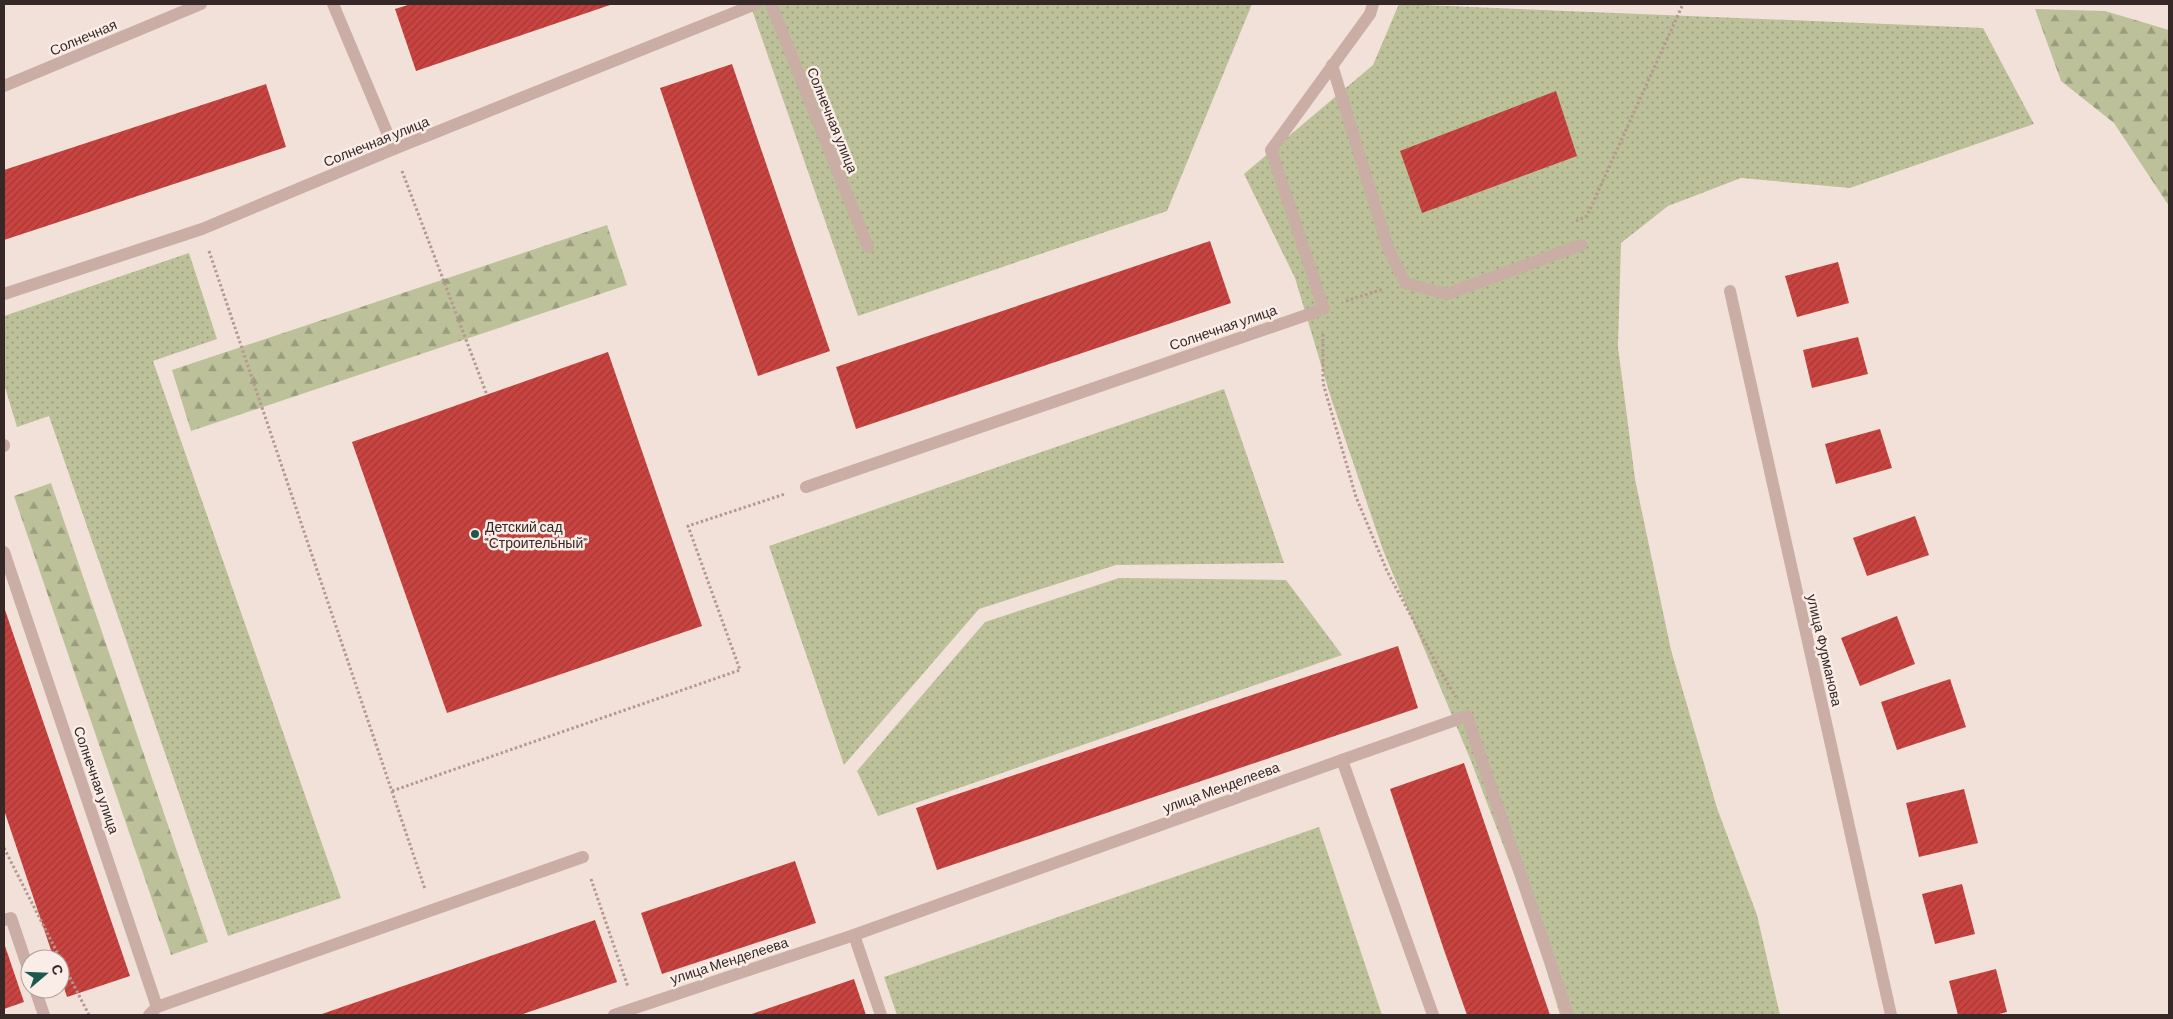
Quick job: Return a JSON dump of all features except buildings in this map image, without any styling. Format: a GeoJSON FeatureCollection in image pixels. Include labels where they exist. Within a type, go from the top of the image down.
{"type":"FeatureCollection","features":[{"type":"Feature","properties":{"kind":"street","name":"Солнечная"},"geometry":{"type":"LineString","coordinates":[[4,86],[201,4]]}},
{"type":"Feature","properties":{"kind":"street"},"geometry":{"type":"LineString","coordinates":[[333,4],[394,149]]}},
{"type":"Feature","properties":{"kind":"street","name":"Солнечная улица"},"geometry":{"type":"LineString","coordinates":[[4,294],[202,229],[394,149],[756,4]]}},
{"type":"Feature","properties":{"kind":"street","name":"Солнечная улица"},"geometry":{"type":"LineString","coordinates":[[771,4],[868,247]]}},
{"type":"Feature","properties":{"kind":"street"},"geometry":{"type":"LineString","coordinates":[[1324,309],[1271,150],[1370,14],[1373,4]]}},
{"type":"Feature","properties":{"kind":"street"},"geometry":{"type":"LineString","coordinates":[[1332,65],[1388,248],[1405,283],[1447,294],[1581,245]]}},
{"type":"Feature","properties":{"kind":"street","name":"улица Фурманова"},"geometry":{"type":"LineString","coordinates":[[1730,290],[1891,1015]]}},
{"type":"Feature","properties":{"kind":"street","name":"Солнечная улица"},"geometry":{"type":"LineString","coordinates":[[806,487],[1324,309]]}},
{"type":"Feature","properties":{"kind":"street","name":"Солнечная улица"},"geometry":{"type":"LineString","coordinates":[[4,552],[153,1011]]}},
{"type":"Feature","properties":{"kind":"street"},"geometry":{"type":"LineString","coordinates":[[1467,716],[1568,1015]]}},
{"type":"Feature","properties":{"kind":"street","name":"улица Менделеева"},"geometry":{"type":"LineString","coordinates":[[614,1015],[854,935],[1467,716]]}},
{"type":"Feature","properties":{"kind":"street"},"geometry":{"type":"LineString","coordinates":[[1342,760],[1433,1015]]}},
{"type":"Feature","properties":{"kind":"street"},"geometry":{"type":"LineString","coordinates":[[153,1011],[583,857]]}},
{"type":"Feature","properties":{"kind":"street"},"geometry":{"type":"LineString","coordinates":[[4,920],[11,918],[22,949]]}},
{"type":"Feature","properties":{"kind":"street"},"geometry":{"type":"LineString","coordinates":[[854,935],[881,1015]]}},
{"type":"Feature","properties":{"kind":"street"},"geometry":{"type":"LineString","coordinates":[[38,999],[44,1015]]}},
{"type":"Feature","properties":{"kind":"path"},"geometry":{"type":"LineString","coordinates":[[1569,224],[1587,216],[1682,4]]}},
{"type":"Feature","properties":{"kind":"path"},"geometry":{"type":"LineString","coordinates":[[394,149],[487,395]]}},
{"type":"Feature","properties":{"kind":"path"},"geometry":{"type":"LineString","coordinates":[[202,229],[433,911]]}},
{"type":"Feature","properties":{"kind":"path"},"geometry":{"type":"LineString","coordinates":[[1405,283],[1324,309],[1323,383],[1356,497],[1392,579],[1442,674],[1467,716]]}},
{"type":"Feature","properties":{"kind":"path"},"geometry":{"type":"LineString","coordinates":[[392,791],[740,670],[688,526],[806,487]]}},
{"type":"Feature","properties":{"kind":"path"},"geometry":{"type":"LineString","coordinates":[[4,848],[90,1015]]}},
{"type":"Feature","properties":{"kind":"path"},"geometry":{"type":"LineString","coordinates":[[583,857],[635,1007]]}},
{"type":"Feature","properties":{"kind":"green space"},"geometry":{"type":"Polygon","coordinates":[[[750,4],[1252,4],[1167,211],[858,316],[750,4]]]}},
{"type":"Feature","properties":{"kind":"green space"},"geometry":{"type":"Polygon","coordinates":[[[1399,4],[1983,28],[2034,124],[1850,188],[1741,178],[1668,206],[1621,243],[1618,347],[1635,479],[1671,650],[1717,808],[1757,915],[1780,1015],[1560,1015],[1531,918],[1471,761],[1383,550],[1331,398],[1295,278],[1244,174],[1373,65],[1399,4]]]}},
{"type":"Feature","properties":{"kind":"green space"},"geometry":{"type":"Polygon","coordinates":[[[2035,9],[2105,11],[2169,30],[2169,206],[2114,123],[2061,81],[2035,9]]]}},
{"type":"Feature","properties":{"kind":"green space"},"geometry":{"type":"Polygon","coordinates":[[[607,225],[627,285],[191,431],[172,370],[607,225]]]}},
{"type":"Feature","properties":{"kind":"green space"},"geometry":{"type":"Polygon","coordinates":[[[189,253],[217,339],[153,361],[341,898],[228,936],[49,416],[17,427],[4,384],[4,316],[189,253]]]}},
{"type":"Feature","properties":{"kind":"green space"},"geometry":{"type":"Polygon","coordinates":[[[1224,389],[1284,563],[1116,565],[979,609],[844,765],[769,546],[1224,389]]]}},
{"type":"Feature","properties":{"kind":"green space"},"geometry":{"type":"Polygon","coordinates":[[[51,483],[208,942],[171,955],[14,496],[51,483]]]}},
{"type":"Feature","properties":{"kind":"green space"},"geometry":{"type":"Polygon","coordinates":[[[1119,578],[1286,580],[1342,655],[878,816],[857,771],[985,622],[1119,578]]]}},
{"type":"Feature","properties":{"kind":"green space"},"geometry":{"type":"Polygon","coordinates":[[[1319,827],[1382,1015],[897,1015],[884,977],[1319,827]]]}},
{"type":"Feature","properties":{"kind":"place","name":"Детский сад \"Строительный\""},"geometry":{"type":"Point","coordinates":[475,534]}}]}
